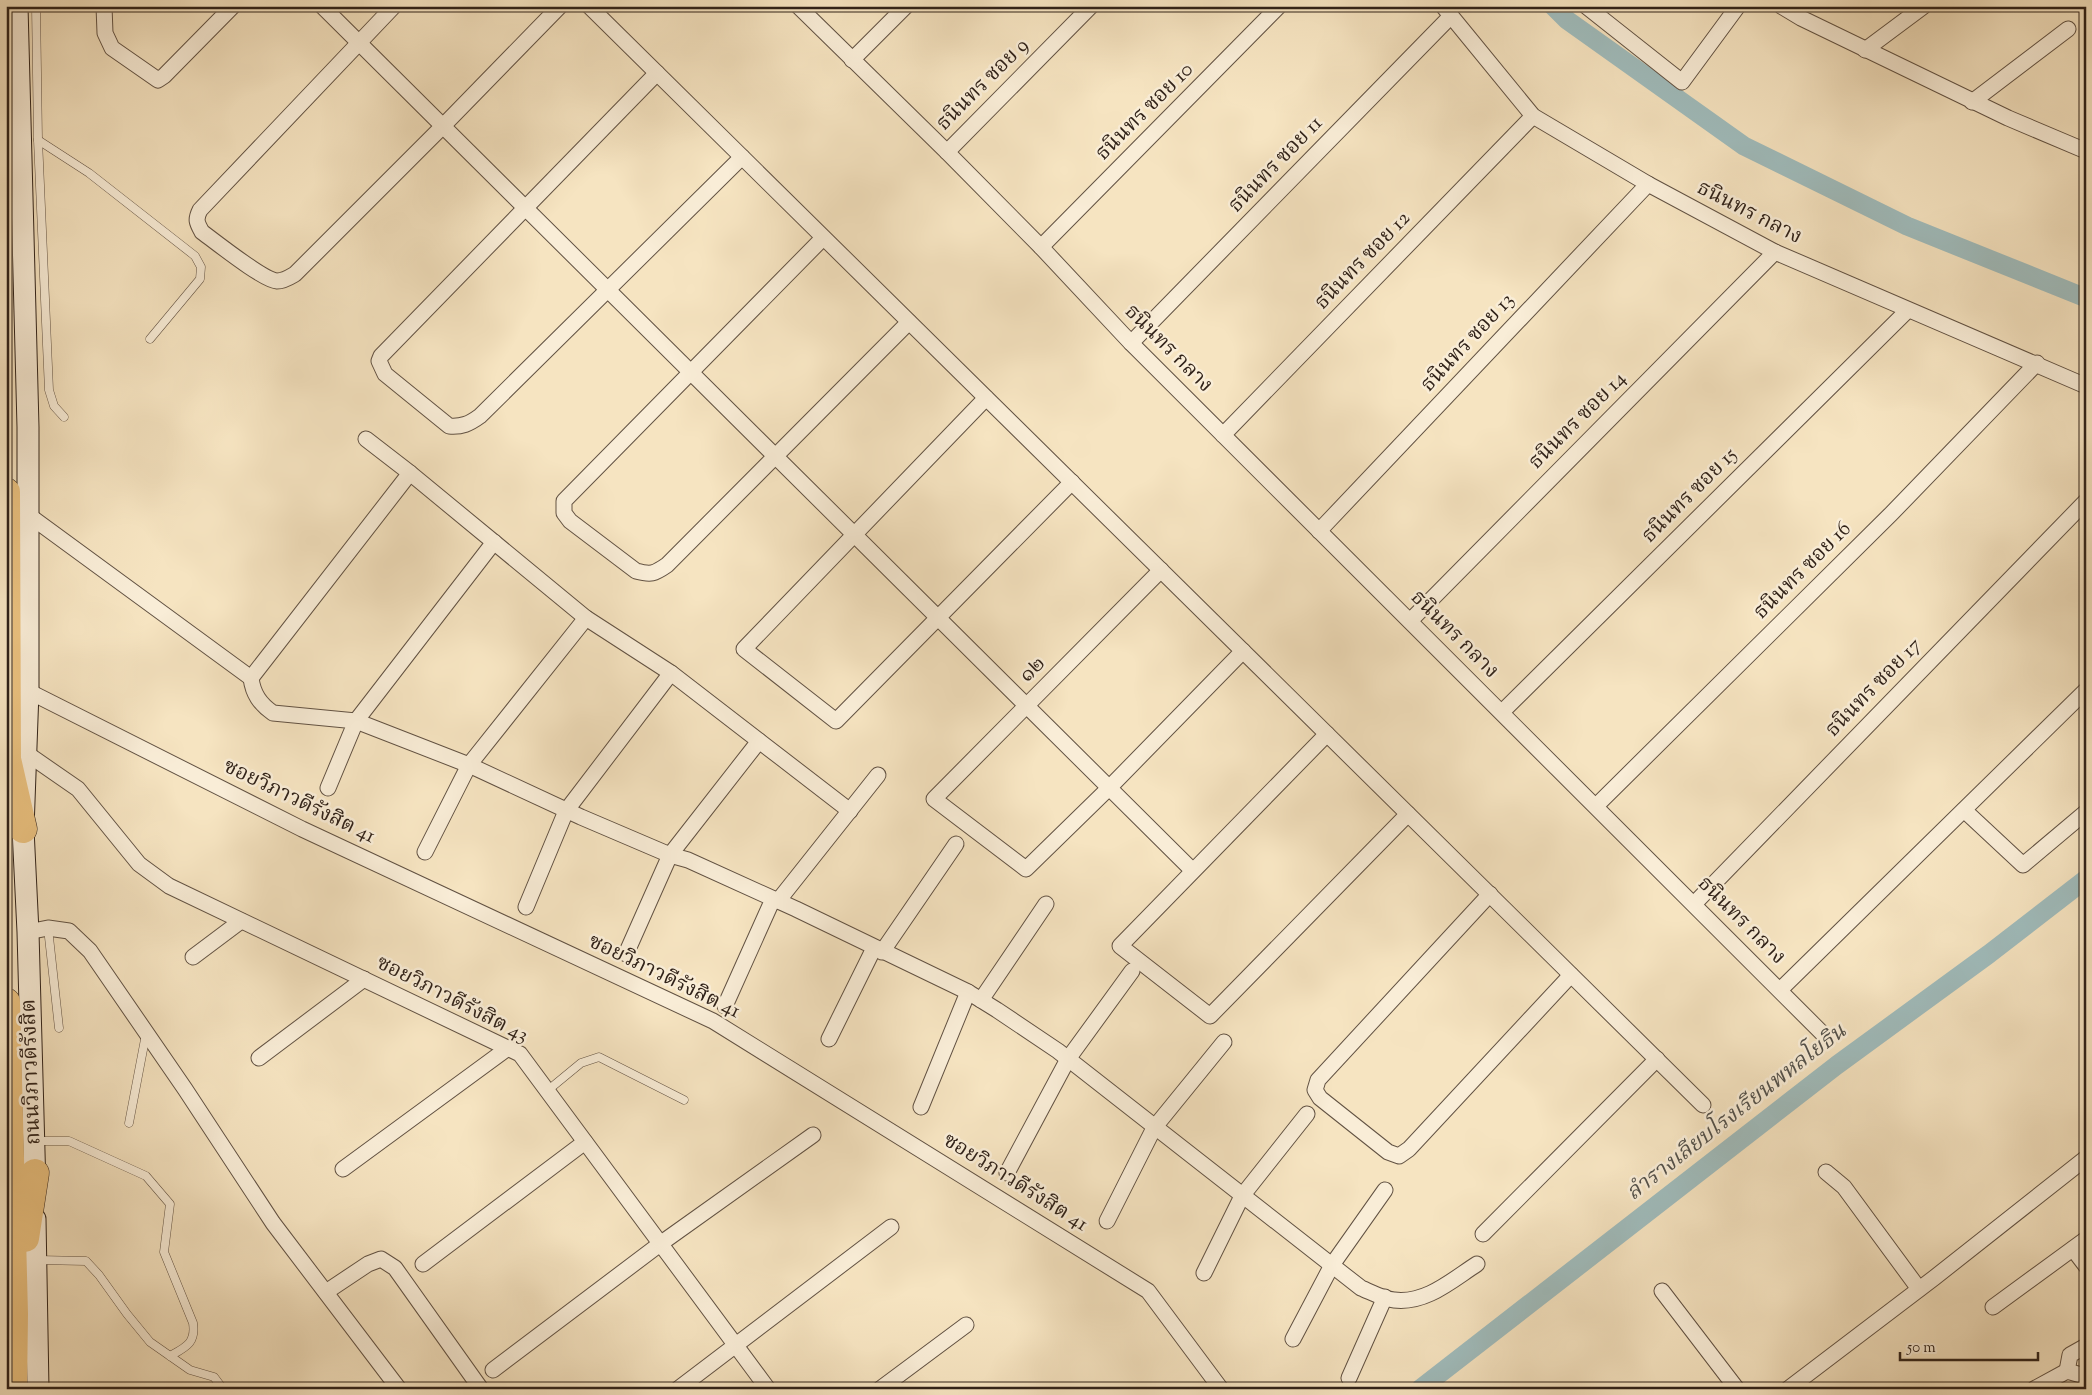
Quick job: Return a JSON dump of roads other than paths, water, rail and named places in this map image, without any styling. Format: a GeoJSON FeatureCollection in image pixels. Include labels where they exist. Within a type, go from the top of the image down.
{"type":"FeatureCollection","features":[{"type":"Feature","properties":{"kind":"highway"},"geometry":{"type":"LineString","coordinates":[[6,492],[17,506],[6,759],[23,828]]}},
{"type":"Feature","properties":{"kind":"highway","name":"ถนนวิภาวดีรังสิต"},"geometry":{"type":"LineString","coordinates":[[6,1002],[14,1314],[13,1389]]}},
{"type":"Feature","properties":{"kind":"highway"},"geometry":{"type":"LineString","coordinates":[[14,1314],[35,1173]]}},
{"type":"Feature","properties":{"kind":"main road","name":"ถนนวิภาวดีรังสิต"},"geometry":{"type":"LineString","coordinates":[[17,6],[28,427],[17,506],[28,691],[23,828],[38,930],[34,1141],[38,1389]]}},
{"type":"Feature","properties":{"kind":"street"},"geometry":{"type":"LineString","coordinates":[[104,6],[105,33],[112,48],[158,80],[233,6]]}},
{"type":"Feature","properties":{"kind":"street"},"geometry":{"type":"LineString","coordinates":[[322,6],[1192,870]]}},
{"type":"Feature","properties":{"kind":"street"},"geometry":{"type":"LineString","coordinates":[[394,6],[200,210],[196,218],[202,232],[263,275],[276,281],[286,279],[295,274],[560,6]]}},
{"type":"Feature","properties":{"kind":"street"},"geometry":{"type":"LineString","coordinates":[[589,6],[1703,1105]]}},
{"type":"Feature","properties":{"kind":"street","name":"ธนินทร กลาง"},"geometry":{"type":"LineString","coordinates":[[798,6],[1041,247],[1131,343],[1780,990],[2086,690]]}},
{"type":"Feature","properties":{"kind":"street"},"geometry":{"type":"LineString","coordinates":[[852,60],[906,6]]}},
{"type":"Feature","properties":{"kind":"street","name":"ธนินทร ซอย 9"},"geometry":{"type":"LineString","coordinates":[[947,152],[1091,6]]}},
{"type":"Feature","properties":{"kind":"street","name":"ธนินทร ซอย 10"},"geometry":{"type":"LineString","coordinates":[[1041,247],[1279,6]]}},
{"type":"Feature","properties":{"kind":"street"},"geometry":{"type":"LineString","coordinates":[[1586,6],[1682,82],[1738,6]]}},
{"type":"Feature","properties":{"kind":"street"},"geometry":{"type":"LineString","coordinates":[[1781,6],[1865,50],[1972,102],[2086,151]]}},
{"type":"Feature","properties":{"kind":"street"},"geometry":{"type":"LineString","coordinates":[[1865,50],[1924,6]]}},
{"type":"Feature","properties":{"kind":"street","name":"ธนินทร กลาง"},"geometry":{"type":"LineString","coordinates":[[1447,11],[1533,116],[1648,184],[1775,252],[2086,386]]}},
{"type":"Feature","properties":{"kind":"street","name":"ธนินทร ซอย 11"},"geometry":{"type":"LineString","coordinates":[[1131,343],[1447,11]]}},
{"type":"Feature","properties":{"kind":"street"},"geometry":{"type":"LineString","coordinates":[[1972,102],[2068,30]]}},
{"type":"Feature","properties":{"kind":"street"},"geometry":{"type":"LineString","coordinates":[[657,73],[380,356],[379,361],[385,374],[450,426],[461,427],[480,416],[742,157]]}},
{"type":"Feature","properties":{"kind":"street","name":"ธนินทร ซอย 12"},"geometry":{"type":"LineString","coordinates":[[1223,435],[1533,116]]}},
{"type":"Feature","properties":{"kind":"street","name":"ธนินทร ซอย 13"},"geometry":{"type":"LineString","coordinates":[[1319,531],[1648,184]]}},
{"type":"Feature","properties":{"kind":"street"},"geometry":{"type":"LineString","coordinates":[[824,238],[564,501],[564,513],[570,522],[636,571],[649,575],[666,564],[909,322]]}},
{"type":"Feature","properties":{"kind":"street","name":"ธนินทร ซอย 14"},"geometry":{"type":"LineString","coordinates":[[1410,621],[1775,252]]}},
{"type":"Feature","properties":{"kind":"street","name":"ธนินทร ซอย 15"},"geometry":{"type":"LineString","coordinates":[[1502,712],[1908,310]]}},
{"type":"Feature","properties":{"kind":"street","name":"ธนินทร ซอย 16"},"geometry":{"type":"LineString","coordinates":[[1596,806],[1891,514],[2037,364]]}},
{"type":"Feature","properties":{"kind":"street"},"geometry":{"type":"LineString","coordinates":[[986,398],[744,649],[836,721],[1072,482]]}},
{"type":"Feature","properties":{"kind":"street"},"geometry":{"type":"LineString","coordinates":[[366,440],[410,473],[586,618],[671,673],[850,811]]}},
{"type":"Feature","properties":{"kind":"street"},"geometry":{"type":"LineString","coordinates":[[410,473],[251,678],[252,687],[257,699],[264,707],[273,713],[356,721],[469,765],[566,811],[670,855],[688,860],[776,900],[974,996],[1068,1059],[1361,1288],[1392,1300],[1411,1300],[1430,1294],[1477,1264]]}},
{"type":"Feature","properties":{"kind":"street","name":"ธนินทร ซอย 17"},"geometry":{"type":"LineString","coordinates":[[1694,904],[2086,501]]}},
{"type":"Feature","properties":{"kind":"street"},"geometry":{"type":"LineString","coordinates":[[17,506],[251,678]]}},
{"type":"Feature","properties":{"kind":"street"},"geometry":{"type":"LineString","coordinates":[[328,788],[356,721],[494,542]]}},
{"type":"Feature","properties":{"kind":"street","name":"๑๒"},"geometry":{"type":"LineString","coordinates":[[1110,788],[1026,869],[934,799],[1161,570]]}},
{"type":"Feature","properties":{"kind":"street"},"geometry":{"type":"LineString","coordinates":[[425,852],[469,765],[586,618]]}},
{"type":"Feature","properties":{"kind":"street"},"geometry":{"type":"LineString","coordinates":[[1110,788],[1243,651]]}},
{"type":"Feature","properties":{"kind":"street"},"geometry":{"type":"LineString","coordinates":[[526,908],[566,811],[671,673]]}},
{"type":"Feature","properties":{"kind":"street","name":"ซอยวิภาวดีรังสิต 41"},"geometry":{"type":"LineString","coordinates":[[28,691],[302,829],[713,1021],[1148,1291],[1221,1389]]}},
{"type":"Feature","properties":{"kind":"street"},"geometry":{"type":"LineString","coordinates":[[1327,734],[1192,870],[1120,946],[1210,1016],[1408,814]]}},
{"type":"Feature","properties":{"kind":"street"},"geometry":{"type":"LineString","coordinates":[[626,954],[670,855],[760,741]]}},
{"type":"Feature","properties":{"kind":"street","name":"ซอยวิภาวดีรังสิต 43"},"geometry":{"type":"LineString","coordinates":[[26,753],[78,789],[139,864],[169,886],[520,1054],[768,1389]]}},
{"type":"Feature","properties":{"kind":"street"},"geometry":{"type":"LineString","coordinates":[[725,1006],[776,900],[878,775]]}},
{"type":"Feature","properties":{"kind":"street"},"geometry":{"type":"LineString","coordinates":[[1964,810],[2023,865],[2086,812]]}},
{"type":"Feature","properties":{"kind":"street"},"geometry":{"type":"LineString","coordinates":[[828,1039],[878,950],[956,844]]}},
{"type":"Feature","properties":{"kind":"street"},"geometry":{"type":"LineString","coordinates":[[1490,894],[1318,1080],[1315,1090],[1320,1098],[1388,1152],[1400,1156],[1409,1149],[1572,975]]}},
{"type":"Feature","properties":{"kind":"street"},"geometry":{"type":"LineString","coordinates":[[920,1107],[974,996],[1046,904]]}},
{"type":"Feature","properties":{"kind":"street"},"geometry":{"type":"LineString","coordinates":[[192,956],[241,921]]}},
{"type":"Feature","properties":{"kind":"street"},"geometry":{"type":"LineString","coordinates":[[38,930],[69,931],[90,951],[147,1032],[273,1223],[399,1389]]}},
{"type":"Feature","properties":{"kind":"street"},"geometry":{"type":"LineString","coordinates":[[1007,1173],[1068,1059],[1132,971]]}},
{"type":"Feature","properties":{"kind":"street"},"geometry":{"type":"LineString","coordinates":[[259,1058],[364,979]]}},
{"type":"Feature","properties":{"kind":"street"},"geometry":{"type":"LineString","coordinates":[[1780,990],[1823,1034]]}},
{"type":"Feature","properties":{"kind":"street"},"geometry":{"type":"LineString","coordinates":[[1107,1221],[1154,1128],[1224,1042]]}},
{"type":"Feature","properties":{"kind":"street"},"geometry":{"type":"LineString","coordinates":[[343,1169],[508,1048]]}},
{"type":"Feature","properties":{"kind":"street"},"geometry":{"type":"LineString","coordinates":[[1483,1234],[1657,1059]]}},
{"type":"Feature","properties":{"kind":"street"},"geometry":{"type":"LineString","coordinates":[[1204,1273],[1242,1196],[1307,1114]]}},
{"type":"Feature","properties":{"kind":"street"},"geometry":{"type":"LineString","coordinates":[[493,1370],[660,1244],[813,1135]]}},
{"type":"Feature","properties":{"kind":"street"},"geometry":{"type":"LineString","coordinates":[[423,1264],[586,1142]]}},
{"type":"Feature","properties":{"kind":"street"},"geometry":{"type":"LineString","coordinates":[[1788,1389],[2086,1158]]}},
{"type":"Feature","properties":{"kind":"street"},"geometry":{"type":"LineString","coordinates":[[1826,1172],[1844,1187],[1919,1289]]}},
{"type":"Feature","properties":{"kind":"street"},"geometry":{"type":"LineString","coordinates":[[1294,1338],[1332,1266],[1386,1190]]}},
{"type":"Feature","properties":{"kind":"street"},"geometry":{"type":"LineString","coordinates":[[678,1389],[891,1227]]}},
{"type":"Feature","properties":{"kind":"street"},"geometry":{"type":"LineString","coordinates":[[1993,1307],[2086,1239]]}},
{"type":"Feature","properties":{"kind":"street"},"geometry":{"type":"LineString","coordinates":[[2073,1248],[2086,1266]]}},
{"type":"Feature","properties":{"kind":"street"},"geometry":{"type":"LineString","coordinates":[[326,1292],[368,1264],[381,1259],[395,1268],[481,1389]]}},
{"type":"Feature","properties":{"kind":"street"},"geometry":{"type":"LineString","coordinates":[[1662,1291],[1737,1389]]}},
{"type":"Feature","properties":{"kind":"street"},"geometry":{"type":"LineString","coordinates":[[1349,1378],[1385,1298]]}},
{"type":"Feature","properties":{"kind":"street"},"geometry":{"type":"LineString","coordinates":[[880,1389],[966,1325]]}},
{"type":"Feature","properties":{"kind":"street"},"geometry":{"type":"LineString","coordinates":[[2067,1371],[2070,1355],[2086,1346]]}},
{"type":"Feature","properties":{"kind":"street"},"geometry":{"type":"LineString","coordinates":[[2034,1389],[2067,1371],[2081,1375],[2086,1373]]}},
{"type":"Feature","properties":{"kind":"lane"},"geometry":{"type":"LineString","coordinates":[[36,6],[38,140],[49,390],[54,406],[64,417]]}},
{"type":"Feature","properties":{"kind":"lane"},"geometry":{"type":"LineString","coordinates":[[38,140],[89,173],[195,256],[201,267],[200,279],[150,339]]}},
{"type":"Feature","properties":{"kind":"lane"},"geometry":{"type":"LineString","coordinates":[[38,930],[59,1028]]}},
{"type":"Feature","properties":{"kind":"lane"},"geometry":{"type":"LineString","coordinates":[[129,1123],[147,1032]]}},
{"type":"Feature","properties":{"kind":"lane"},"geometry":{"type":"LineString","coordinates":[[547,1091],[581,1063],[599,1057],[684,1100]]}},
{"type":"Feature","properties":{"kind":"lane"},"geometry":{"type":"LineString","coordinates":[[34,1141],[69,1141],[146,1176],[170,1204],[164,1252],[193,1323],[195,1334],[187,1346],[170,1356]]}},
{"type":"Feature","properties":{"kind":"lane"},"geometry":{"type":"LineString","coordinates":[[36,1260],[86,1261],[100,1275],[127,1314],[150,1342],[190,1370],[214,1376],[223,1389]]}},
{"type":"Feature","properties":{"kind":"waterway"},"geometry":{"type":"LineString","coordinates":[[1553,6],[1567,20],[1744,146],[1907,226],[2086,298]]}},
{"type":"Feature","properties":{"kind":"waterway","name":"ลำรางเลียบโรงเรียนพหลโยธิน"},"geometry":{"type":"LineString","coordinates":[[1420,1389],[1837,1065],[1989,954],[2086,879]]}}]}
